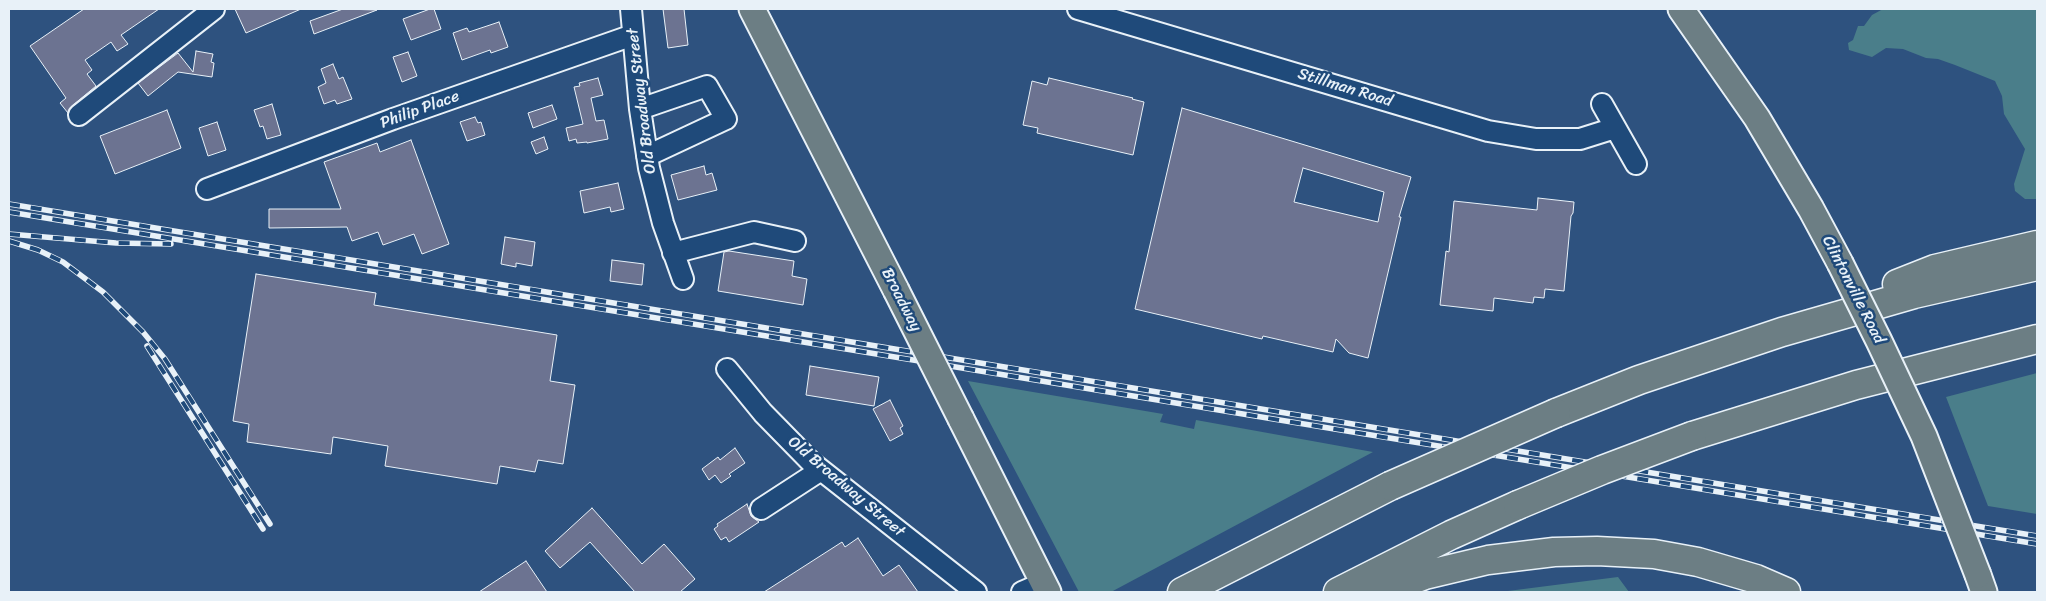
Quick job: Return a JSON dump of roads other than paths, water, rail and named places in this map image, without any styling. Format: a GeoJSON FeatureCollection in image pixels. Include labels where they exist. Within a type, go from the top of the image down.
{"type":"FeatureCollection","features":[{"type":"Feature","properties":{"kind":"highway"},"geometry":{"type":"LineString","coordinates":[[1865,307],[1899,283],[1926,272],[2037,245]]}},
{"type":"Feature","properties":{"kind":"highway"},"geometry":{"type":"LineString","coordinates":[[1182,592],[1390,486],[1556,413],[1639,380],[1704,357],[1865,307],[2037,266]]}},
{"type":"Feature","properties":{"kind":"highway"},"geometry":{"type":"LineString","coordinates":[[1338,592],[1437,542],[1518,505],[1692,436],[1856,385],[2037,338]]}},
{"type":"Feature","properties":{"kind":"highway"},"geometry":{"type":"LineString","coordinates":[[1380,592],[1425,574],[1463,564],[1535,553],[1587,551],[1635,552],[1698,562],[1750,577],[1786,592]]}},
{"type":"Feature","properties":{"kind":"main road","name":"Broadway"},"geometry":{"type":"LineString","coordinates":[[752,9],[960,419],[1038,589]]}},
{"type":"Feature","properties":{"kind":"main road","name":"Clintonville Road"},"geometry":{"type":"LineString","coordinates":[[1681,9],[1757,118],[1840,263],[1920,428],[1981,583]]}},
{"type":"Feature","properties":{"kind":"street"},"geometry":{"type":"LineString","coordinates":[[79,115],[214,9]]}},
{"type":"Feature","properties":{"kind":"street","name":"Old Broadway Street"},"geometry":{"type":"LineString","coordinates":[[631,9],[640,109],[647,156],[658,206],[683,279]]}},
{"type":"Feature","properties":{"kind":"street","name":"Stillman Road"},"geometry":{"type":"LineString","coordinates":[[1078,9],[1488,131],[1536,139],[1580,139],[1615,128]]}},
{"type":"Feature","properties":{"kind":"street","name":"Philip Place"},"geometry":{"type":"LineString","coordinates":[[207,189],[393,119],[633,34]]}},
{"type":"Feature","properties":{"kind":"street"},"geometry":{"type":"LineString","coordinates":[[640,109],[707,86],[726,118],[647,156]]}},
{"type":"Feature","properties":{"kind":"street"},"geometry":{"type":"LineString","coordinates":[[1602,104],[1636,164]]}},
{"type":"Feature","properties":{"kind":"street"},"geometry":{"type":"LineString","coordinates":[[673,252],[754,232],[795,241]]}},
{"type":"Feature","properties":{"kind":"street","name":"Old Broadway Street"},"geometry":{"type":"LineString","coordinates":[[727,369],[763,414],[821,470],[976,592]]}},
{"type":"Feature","properties":{"kind":"street"},"geometry":{"type":"LineString","coordinates":[[760,509],[821,470]]}},
{"type":"Feature","properties":{"kind":"railway"},"geometry":{"type":"LineString","coordinates":[[9,204],[2037,536]]}},
{"type":"Feature","properties":{"kind":"railway"},"geometry":{"type":"LineString","coordinates":[[9,212],[2037,544]]}},
{"type":"Feature","properties":{"kind":"railway"},"geometry":{"type":"LineString","coordinates":[[9,234],[116,243],[171,244]]}},
{"type":"Feature","properties":{"kind":"railway"},"geometry":{"type":"LineString","coordinates":[[9,241],[38,250],[63,262],[103,292],[143,332],[165,359],[270,524]]}},
{"type":"Feature","properties":{"kind":"railway"},"geometry":{"type":"LineString","coordinates":[[147,346],[263,529]]}}]}
